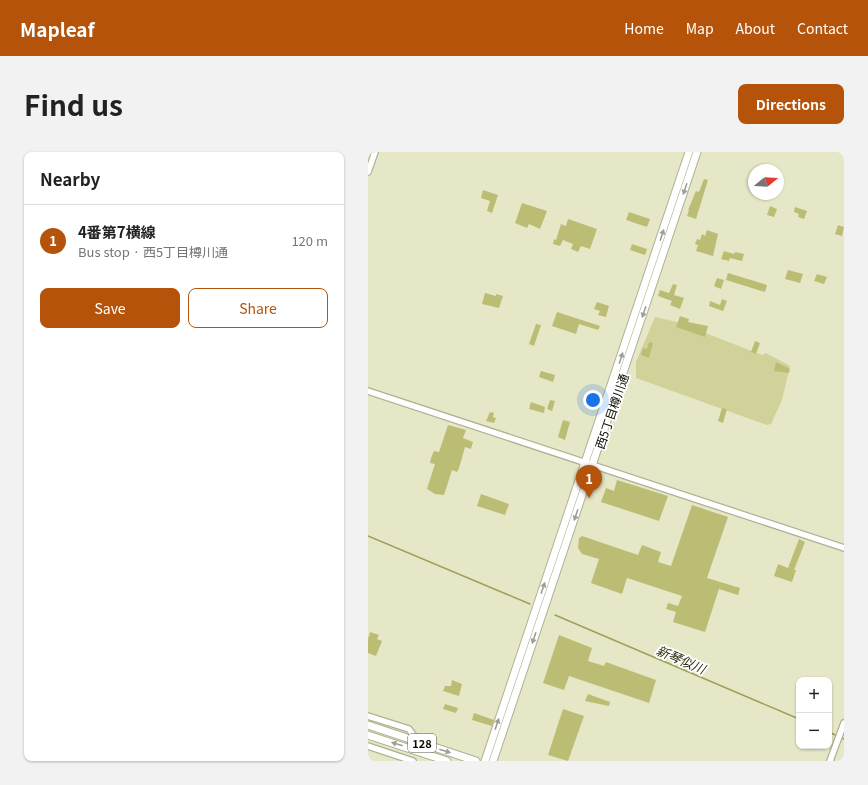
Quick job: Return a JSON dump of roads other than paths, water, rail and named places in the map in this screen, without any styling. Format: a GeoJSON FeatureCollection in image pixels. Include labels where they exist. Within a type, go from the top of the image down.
{"type":"FeatureCollection","features":[{"type":"Feature","properties":{"kind":"main road","name":"西5丁目樽川通"},"geometry":{"type":"LineString","coordinates":[[493,761],[689,152]]}},
{"type":"Feature","properties":{"kind":"main road","name":"西5丁目樽川通"},"geometry":{"type":"LineString","coordinates":[[485,761],[697,152]]}},
{"type":"Feature","properties":{"kind":"main road","name":"128"},"geometry":{"type":"LineString","coordinates":[[368,725],[476,761]]}},
{"type":"Feature","properties":{"kind":"main road","name":"128"},"geometry":{"type":"LineString","coordinates":[[368,735],[447,761]]}},
{"type":"Feature","properties":{"kind":"street"},"geometry":{"type":"LineString","coordinates":[[368,172],[375,152]]}},
{"type":"Feature","properties":{"kind":"street"},"geometry":{"type":"LineString","coordinates":[[368,391],[844,548]]}},
{"type":"Feature","properties":{"kind":"street"},"geometry":{"type":"LineString","coordinates":[[368,716],[409,729],[418,742]]}},
{"type":"Feature","properties":{"kind":"street"},"geometry":{"type":"LineString","coordinates":[[830,761],[844,723]]}},
{"type":"Feature","properties":{"kind":"street"},"geometry":{"type":"LineString","coordinates":[[368,746],[413,761]]}},
{"type":"Feature","properties":{"kind":"waterway","name":"新琴似川"},"geometry":{"type":"LineString","coordinates":[[368,536],[530,604]]}},
{"type":"Feature","properties":{"kind":"waterway","name":"新琴似川"},"geometry":{"type":"LineString","coordinates":[[555,615],[796,718]]}},
{"type":"Feature","properties":{"kind":"waterway","name":"新琴似川"},"geometry":{"type":"LineString","coordinates":[[832,733],[844,739]]}},
{"type":"Feature","properties":{"kind":"place","name":"4番第7横線"},"geometry":{"type":"Point","coordinates":[589,498]}}]}
